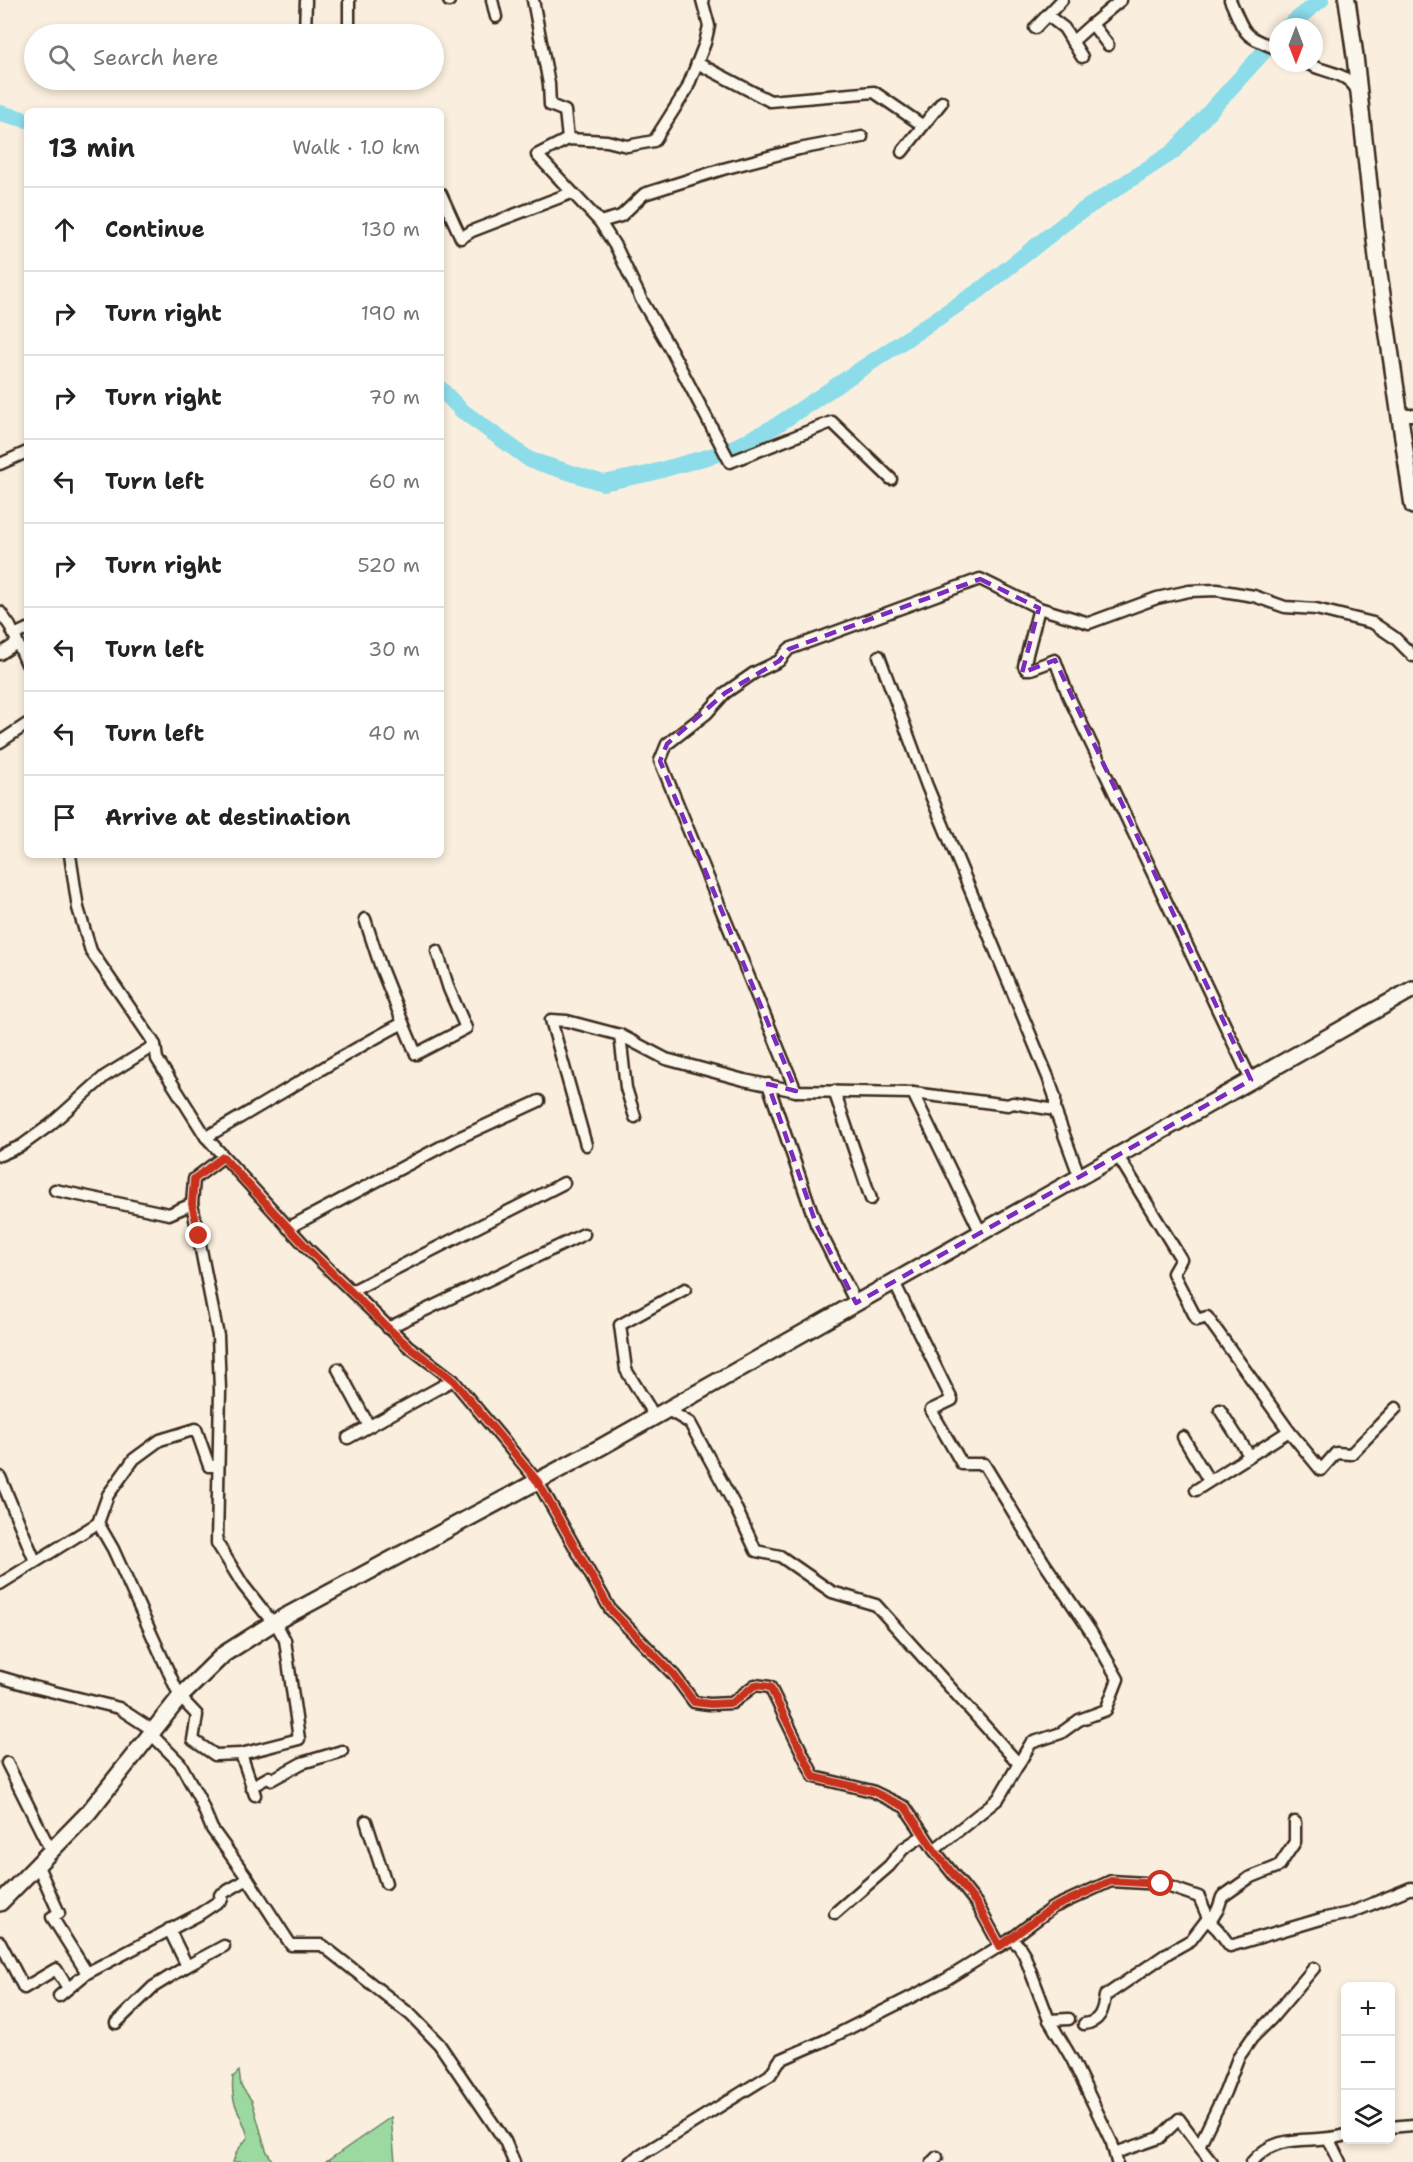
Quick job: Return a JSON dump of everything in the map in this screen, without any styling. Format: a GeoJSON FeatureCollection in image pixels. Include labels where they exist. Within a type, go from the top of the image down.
{"type":"FeatureCollection","features":[{"type":"Feature","properties":{"kind":"main road"},"geometry":{"type":"LineString","coordinates":[[1347,0],[1378,267],[1406,415],[1413,506]]}},
{"type":"Feature","properties":{"kind":"main road"},"geometry":{"type":"LineString","coordinates":[[0,1903],[88,1813],[180,1698],[224,1654],[274,1623],[538,1482],[1413,989]]}},
{"type":"Feature","properties":{"kind":"street"},"geometry":{"type":"LineString","coordinates":[[305,24],[306,0]]}},
{"type":"Feature","properties":{"kind":"street"},"geometry":{"type":"LineString","coordinates":[[349,0],[349,24]]}},
{"type":"Feature","properties":{"kind":"street"},"geometry":{"type":"LineString","coordinates":[[492,0],[496,17]]}},
{"type":"Feature","properties":{"kind":"street"},"geometry":{"type":"LineString","coordinates":[[533,0],[549,84],[550,105],[565,111],[568,139]]}},
{"type":"Feature","properties":{"kind":"street"},"geometry":{"type":"LineString","coordinates":[[702,0],[709,26],[705,43],[687,89],[654,141],[627,146],[607,141],[568,139],[537,155],[600,222],[617,249],[642,301],[671,350],[730,462],[832,422],[891,479]]}},
{"type":"Feature","properties":{"kind":"street"},"geometry":{"type":"LineString","coordinates":[[1035,28],[1062,0]]}},
{"type":"Feature","properties":{"kind":"street"},"geometry":{"type":"LineString","coordinates":[[1072,42],[1121,0]]}},
{"type":"Feature","properties":{"kind":"street"},"geometry":{"type":"LineString","coordinates":[[1230,0],[1244,33],[1269,45]]}},
{"type":"Feature","properties":{"kind":"street"},"geometry":{"type":"LineString","coordinates":[[1047,15],[1064,28],[1082,57]]}},
{"type":"Feature","properties":{"kind":"street"},"geometry":{"type":"LineString","coordinates":[[1092,24],[1108,45]]}},
{"type":"Feature","properties":{"kind":"street"},"geometry":{"type":"LineString","coordinates":[[697,63],[770,101],[874,92],[922,125]]}},
{"type":"Feature","properties":{"kind":"street"},"geometry":{"type":"LineString","coordinates":[[1323,70],[1345,77],[1354,84],[1360,97]]}},
{"type":"Feature","properties":{"kind":"street"},"geometry":{"type":"LineString","coordinates":[[902,152],[942,102]]}},
{"type":"Feature","properties":{"kind":"street"},"geometry":{"type":"LineString","coordinates":[[600,222],[621,216],[644,194],[723,168],[799,148],[862,137]]}},
{"type":"Feature","properties":{"kind":"street"},"geometry":{"type":"LineString","coordinates":[[444,201],[460,238],[472,231],[571,193]]}},
{"type":"Feature","properties":{"kind":"street"},"geometry":{"type":"LineString","coordinates":[[0,464],[24,453]]}},
{"type":"Feature","properties":{"kind":"street"},"geometry":{"type":"LineString","coordinates":[[796,1091],[660,761],[667,744],[707,713],[725,693],[754,673],[778,661],[789,649],[980,579],[1040,608],[1089,623],[1157,598],[1189,591],[1217,590],[1254,596],[1286,606],[1316,609],[1373,623],[1395,638],[1413,656]]}},
{"type":"Feature","properties":{"kind":"street"},"geometry":{"type":"LineString","coordinates":[[1040,608],[1024,666],[1026,669],[1031,669],[1055,660],[1068,695],[1251,1080]]}},
{"type":"Feature","properties":{"kind":"street"},"geometry":{"type":"LineString","coordinates":[[0,612],[24,656]]}},
{"type":"Feature","properties":{"kind":"street"},"geometry":{"type":"LineString","coordinates":[[0,654],[24,632]]}},
{"type":"Feature","properties":{"kind":"street"},"geometry":{"type":"LineString","coordinates":[[879,656],[927,786],[1048,1077],[1054,1096],[1055,1110],[1080,1178]]}},
{"type":"Feature","properties":{"kind":"street"},"geometry":{"type":"LineString","coordinates":[[0,742],[24,726]]}},
{"type":"Feature","properties":{"kind":"street"},"geometry":{"type":"LineString","coordinates":[[70,858],[78,908],[91,951],[154,1045],[157,1059],[206,1137],[223,1157],[288,1228],[388,1328],[453,1380],[538,1482],[610,1609],[674,1675],[694,1702],[732,1703],[755,1685],[770,1687],[814,1777],[872,1791],[905,1807],[934,1850],[977,1904],[1000,1946]]}},
{"type":"Feature","properties":{"kind":"street"},"geometry":{"type":"LineString","coordinates":[[365,919],[381,968],[416,1054],[466,1028],[438,951]]}},
{"type":"Feature","properties":{"kind":"street"},"geometry":{"type":"LineString","coordinates":[[586,1145],[550,1020],[567,1021],[620,1035],[666,1059],[796,1091],[913,1093],[1008,1105],[1013,1103],[1055,1110]]}},
{"type":"Feature","properties":{"kind":"street"},"geometry":{"type":"LineString","coordinates":[[206,1137],[403,1023]]}},
{"type":"Feature","properties":{"kind":"street"},"geometry":{"type":"LineString","coordinates":[[620,1035],[626,1088],[635,1117]]}},
{"type":"Feature","properties":{"kind":"street"},"geometry":{"type":"LineString","coordinates":[[0,1155],[21,1146],[50,1125],[105,1076],[154,1045]]}},
{"type":"Feature","properties":{"kind":"street"},"geometry":{"type":"LineString","coordinates":[[768,1084],[816,1224],[856,1303]]}},
{"type":"Feature","properties":{"kind":"street"},"geometry":{"type":"LineString","coordinates":[[834,1091],[872,1199]]}},
{"type":"Feature","properties":{"kind":"street"},"geometry":{"type":"LineString","coordinates":[[913,1093],[981,1233]]}},
{"type":"Feature","properties":{"kind":"street"},"geometry":{"type":"LineString","coordinates":[[288,1228],[422,1156],[538,1101]]}},
{"type":"Feature","properties":{"kind":"street"},"geometry":{"type":"LineString","coordinates":[[1118,1156],[1181,1258],[1173,1273],[1197,1320],[1207,1317],[1289,1431],[1321,1470],[1336,1454],[1351,1454],[1396,1408]]}},
{"type":"Feature","properties":{"kind":"street"},"geometry":{"type":"LineString","coordinates":[[98,1523],[113,1549],[180,1698],[197,1715],[193,1740],[214,1755],[241,1754],[299,1739],[285,1640],[243,1585],[217,1543],[220,1390],[218,1336],[192,1204],[194,1179],[223,1157]]}},
{"type":"Feature","properties":{"kind":"street"},"geometry":{"type":"LineString","coordinates":[[352,1291],[564,1183]]}},
{"type":"Feature","properties":{"kind":"street"},"geometry":{"type":"LineString","coordinates":[[55,1190],[169,1214],[192,1204]]}},
{"type":"Feature","properties":{"kind":"street"},"geometry":{"type":"LineString","coordinates":[[388,1328],[584,1234]]}},
{"type":"Feature","properties":{"kind":"street"},"geometry":{"type":"LineString","coordinates":[[894,1282],[952,1400],[931,1410],[936,1419],[962,1464],[984,1464],[1043,1561],[1085,1622],[1118,1679],[1106,1710],[1079,1720],[1061,1733],[1031,1743],[998,1800],[934,1850]]}},
{"type":"Feature","properties":{"kind":"street"},"geometry":{"type":"LineString","coordinates":[[685,1289],[620,1325],[626,1370],[661,1413],[690,1424],[735,1506],[756,1551],[780,1556],[831,1592],[876,1605],[1019,1764]]}},
{"type":"Feature","properties":{"kind":"street"},"geometry":{"type":"LineString","coordinates":[[338,1369],[369,1426]]}},
{"type":"Feature","properties":{"kind":"street"},"geometry":{"type":"LineString","coordinates":[[348,1438],[453,1380]]}},
{"type":"Feature","properties":{"kind":"street"},"geometry":{"type":"LineString","coordinates":[[1220,1410],[1249,1455]]}},
{"type":"Feature","properties":{"kind":"street"},"geometry":{"type":"LineString","coordinates":[[0,1584],[98,1523],[108,1495],[134,1459],[160,1440],[196,1429],[210,1466],[219,1466]]}},
{"type":"Feature","properties":{"kind":"street"},"geometry":{"type":"LineString","coordinates":[[1196,1490],[1289,1431]]}},
{"type":"Feature","properties":{"kind":"street"},"geometry":{"type":"LineString","coordinates":[[1183,1437],[1209,1481]]}},
{"type":"Feature","properties":{"kind":"street"},"geometry":{"type":"LineString","coordinates":[[0,1477],[35,1561]]}},
{"type":"Feature","properties":{"kind":"street"},"geometry":{"type":"LineString","coordinates":[[0,1677],[119,1708],[153,1733],[180,1763],[199,1798],[212,1829],[291,1945],[322,1945],[411,2015],[438,2044],[505,2141],[514,2162]]}},
{"type":"Feature","properties":{"kind":"street"},"geometry":{"type":"LineString","coordinates":[[241,1754],[253,1791],[269,1778],[271,1780],[302,1763],[342,1751]]}},
{"type":"Feature","properties":{"kind":"street"},"geometry":{"type":"LineString","coordinates":[[7,1763],[51,1851]]}},
{"type":"Feature","properties":{"kind":"street"},"geometry":{"type":"LineString","coordinates":[[366,1821],[386,1883]]}},
{"type":"Feature","properties":{"kind":"street"},"geometry":{"type":"LineString","coordinates":[[1084,2024],[1098,2020],[1103,2008],[1104,1996],[1191,1940],[1218,1910],[1222,1897],[1249,1878],[1279,1866],[1295,1842],[1295,1822]]}},
{"type":"Feature","properties":{"kind":"street"},"geometry":{"type":"LineString","coordinates":[[835,1913],[889,1866],[903,1849],[924,1835]]}},
{"type":"Feature","properties":{"kind":"street"},"geometry":{"type":"LineString","coordinates":[[37,1864],[59,1913],[52,1917],[87,1972]]}},
{"type":"Feature","properties":{"kind":"street"},"geometry":{"type":"LineString","coordinates":[[58,1996],[87,1972],[198,1915],[222,1899],[220,1895],[248,1879]]}},
{"type":"Feature","properties":{"kind":"street"},"geometry":{"type":"LineString","coordinates":[[630,2162],[770,2075],[780,2060],[826,2040],[945,1980],[1011,1939],[1052,1908],[1111,1881],[1161,1884],[1199,1897],[1209,1920],[1230,1946],[1321,1919],[1350,1913],[1412,1888]]}},
{"type":"Feature","properties":{"kind":"street"},"geometry":{"type":"LineString","coordinates":[[169,1929],[187,1966]]}},
{"type":"Feature","properties":{"kind":"street"},"geometry":{"type":"LineString","coordinates":[[1011,1939],[1024,1954],[1049,2020],[1072,2059],[1112,2143],[1116,2158],[1159,2138],[1179,2119],[1212,2162]]}},
{"type":"Feature","properties":{"kind":"street"},"geometry":{"type":"LineString","coordinates":[[0,1942],[24,1988],[56,1970],[68,1988]]}},
{"type":"Feature","properties":{"kind":"street"},"geometry":{"type":"LineString","coordinates":[[116,2023],[153,1987],[224,1946]]}},
{"type":"Feature","properties":{"kind":"street"},"geometry":{"type":"LineString","coordinates":[[1199,2146],[1225,2092],[1238,2058],[1252,2038],[1314,1968]]}},
{"type":"Feature","properties":{"kind":"street"},"geometry":{"type":"LineString","coordinates":[[1049,2020],[1069,2019]]}},
{"type":"Feature","properties":{"kind":"street"},"geometry":{"type":"LineString","coordinates":[[1395,2127],[1413,2125]]}},
{"type":"Feature","properties":{"kind":"street"},"geometry":{"type":"LineString","coordinates":[[1252,2162],[1258,2155],[1286,2141],[1301,2138],[1329,2140],[1341,2136]]}},
{"type":"Feature","properties":{"kind":"street"},"geometry":{"type":"LineString","coordinates":[[1329,2140],[1340,2162]]}},
{"type":"Feature","properties":{"kind":"highlighted area"},"geometry":{"type":"Polygon","coordinates":[[[980,579],[1039,608],[1022,673],[1055,660],[1251,1080],[856,1303],[816,1224],[768,1084],[796,1091],[660,761],[667,744],[725,693],[779,661],[789,649],[980,579]]]}},
{"type":"Feature","properties":{"kind":"green space"},"geometry":{"type":"Polygon","coordinates":[[[239,2071],[241,2086],[252,2101],[266,2150],[273,2162],[233,2162],[237,2151],[248,2137],[233,2096],[233,2077],[239,2071]]]}},
{"type":"Feature","properties":{"kind":"green space"},"geometry":{"type":"Polygon","coordinates":[[[391,2117],[395,2162],[326,2162],[391,2117]]]}},
{"type":"Feature","properties":{"kind":"waterway"},"geometry":{"type":"LineString","coordinates":[[1298,18],[1321,0]]}},
{"type":"Feature","properties":{"kind":"waterway"},"geometry":{"type":"LineString","coordinates":[[444,392],[461,410],[530,460],[603,483],[647,474],[725,452],[774,427],[980,290],[1074,216],[1173,152],[1269,46]]}},
{"type":"Feature","properties":{"kind":"waterway"},"geometry":{"type":"LineString","coordinates":[[0,113],[24,119]]}},
{"type":"Feature","properties":{"kind":"route"},"geometry":{"type":"LineString","coordinates":[[199,1236],[192,1204],[194,1179],[223,1157],[309,1250],[388,1328],[453,1380],[538,1482],[610,1609],[674,1675],[694,1702],[732,1703],[755,1685],[770,1687],[814,1777],[872,1791],[905,1807],[934,1850],[977,1904],[1000,1946],[1052,1908],[1111,1881],[1161,1884]]}}]}
